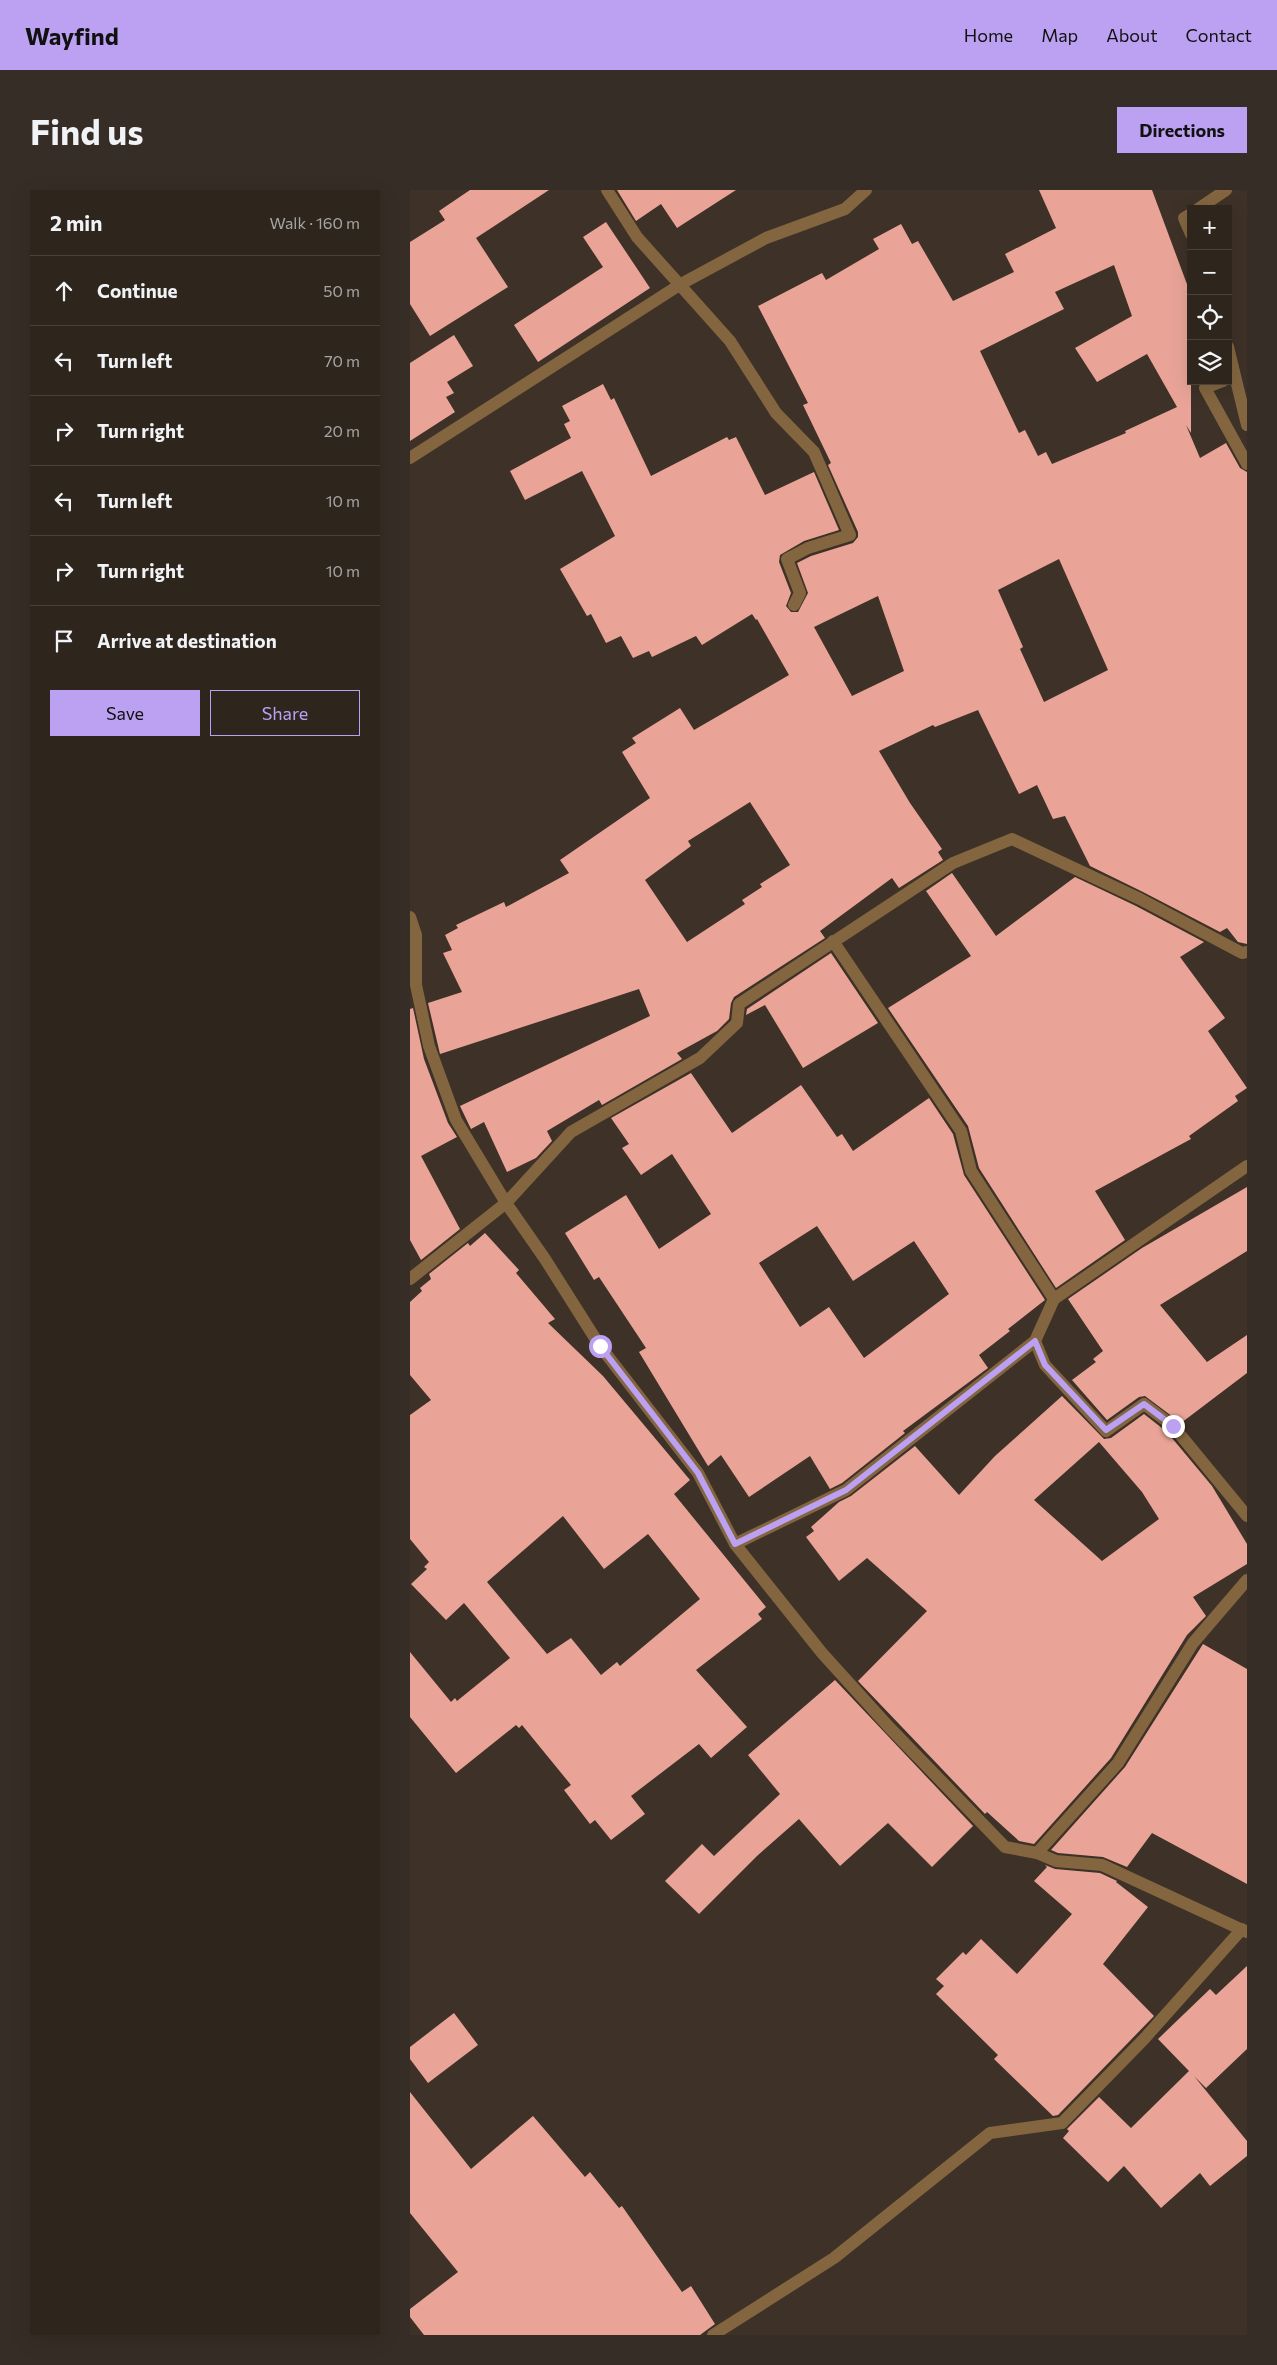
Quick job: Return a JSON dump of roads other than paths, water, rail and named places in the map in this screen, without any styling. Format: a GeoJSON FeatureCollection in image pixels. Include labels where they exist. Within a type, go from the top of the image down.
{"type":"FeatureCollection","features":[{"type":"Feature","properties":{"kind":"street"},"geometry":{"type":"LineString","coordinates":[[607,190],[637,237],[730,341],[776,413],[814,452],[850,535],[808,548],[787,559],[800,593],[794,605]]}},
{"type":"Feature","properties":{"kind":"street"},"geometry":{"type":"LineString","coordinates":[[410,458],[681,284],[766,238],[845,210],[866,190]]}},
{"type":"Feature","properties":{"kind":"street"},"geometry":{"type":"LineString","coordinates":[[1204,205],[1226,190]]}},
{"type":"Feature","properties":{"kind":"street"},"geometry":{"type":"LineString","coordinates":[[1232,364],[1247,426]]}},
{"type":"Feature","properties":{"kind":"street"},"geometry":{"type":"LineString","coordinates":[[1213,385],[1205,388],[1247,464]]}},
{"type":"Feature","properties":{"kind":"street"},"geometry":{"type":"LineString","coordinates":[[410,1279],[506,1204],[571,1132],[700,1058],[737,1024],[739,1004],[953,863],[1012,839],[1140,899],[1242,953],[1247,952]]}},
{"type":"Feature","properties":{"kind":"street"},"geometry":{"type":"LineString","coordinates":[[410,917],[416,935],[416,985],[429,1046],[456,1120],[506,1204],[545,1260],[600,1346],[698,1473],[735,1544],[822,1653],[889,1727],[1005,1847],[1037,1852],[1056,1861],[1102,1865],[1154,1891],[1245,1930],[1144,2039],[1062,2123],[990,2133],[834,2258],[713,2335]]}},
{"type":"Feature","properties":{"kind":"street"},"geometry":{"type":"LineString","coordinates":[[833,941],[961,1131],[971,1171],[1054,1299]]}},
{"type":"Feature","properties":{"kind":"street"},"geometry":{"type":"LineString","coordinates":[[735,1544],[846,1490],[1035,1341],[1054,1299],[1247,1166]]}},
{"type":"Feature","properties":{"kind":"street"},"geometry":{"type":"LineString","coordinates":[[1035,1341],[1045,1365],[1106,1430],[1144,1404],[1173,1426],[1247,1516]]}},
{"type":"Feature","properties":{"kind":"street"},"geometry":{"type":"LineString","coordinates":[[1037,1852],[1118,1763],[1193,1643],[1247,1580]]}}]}
